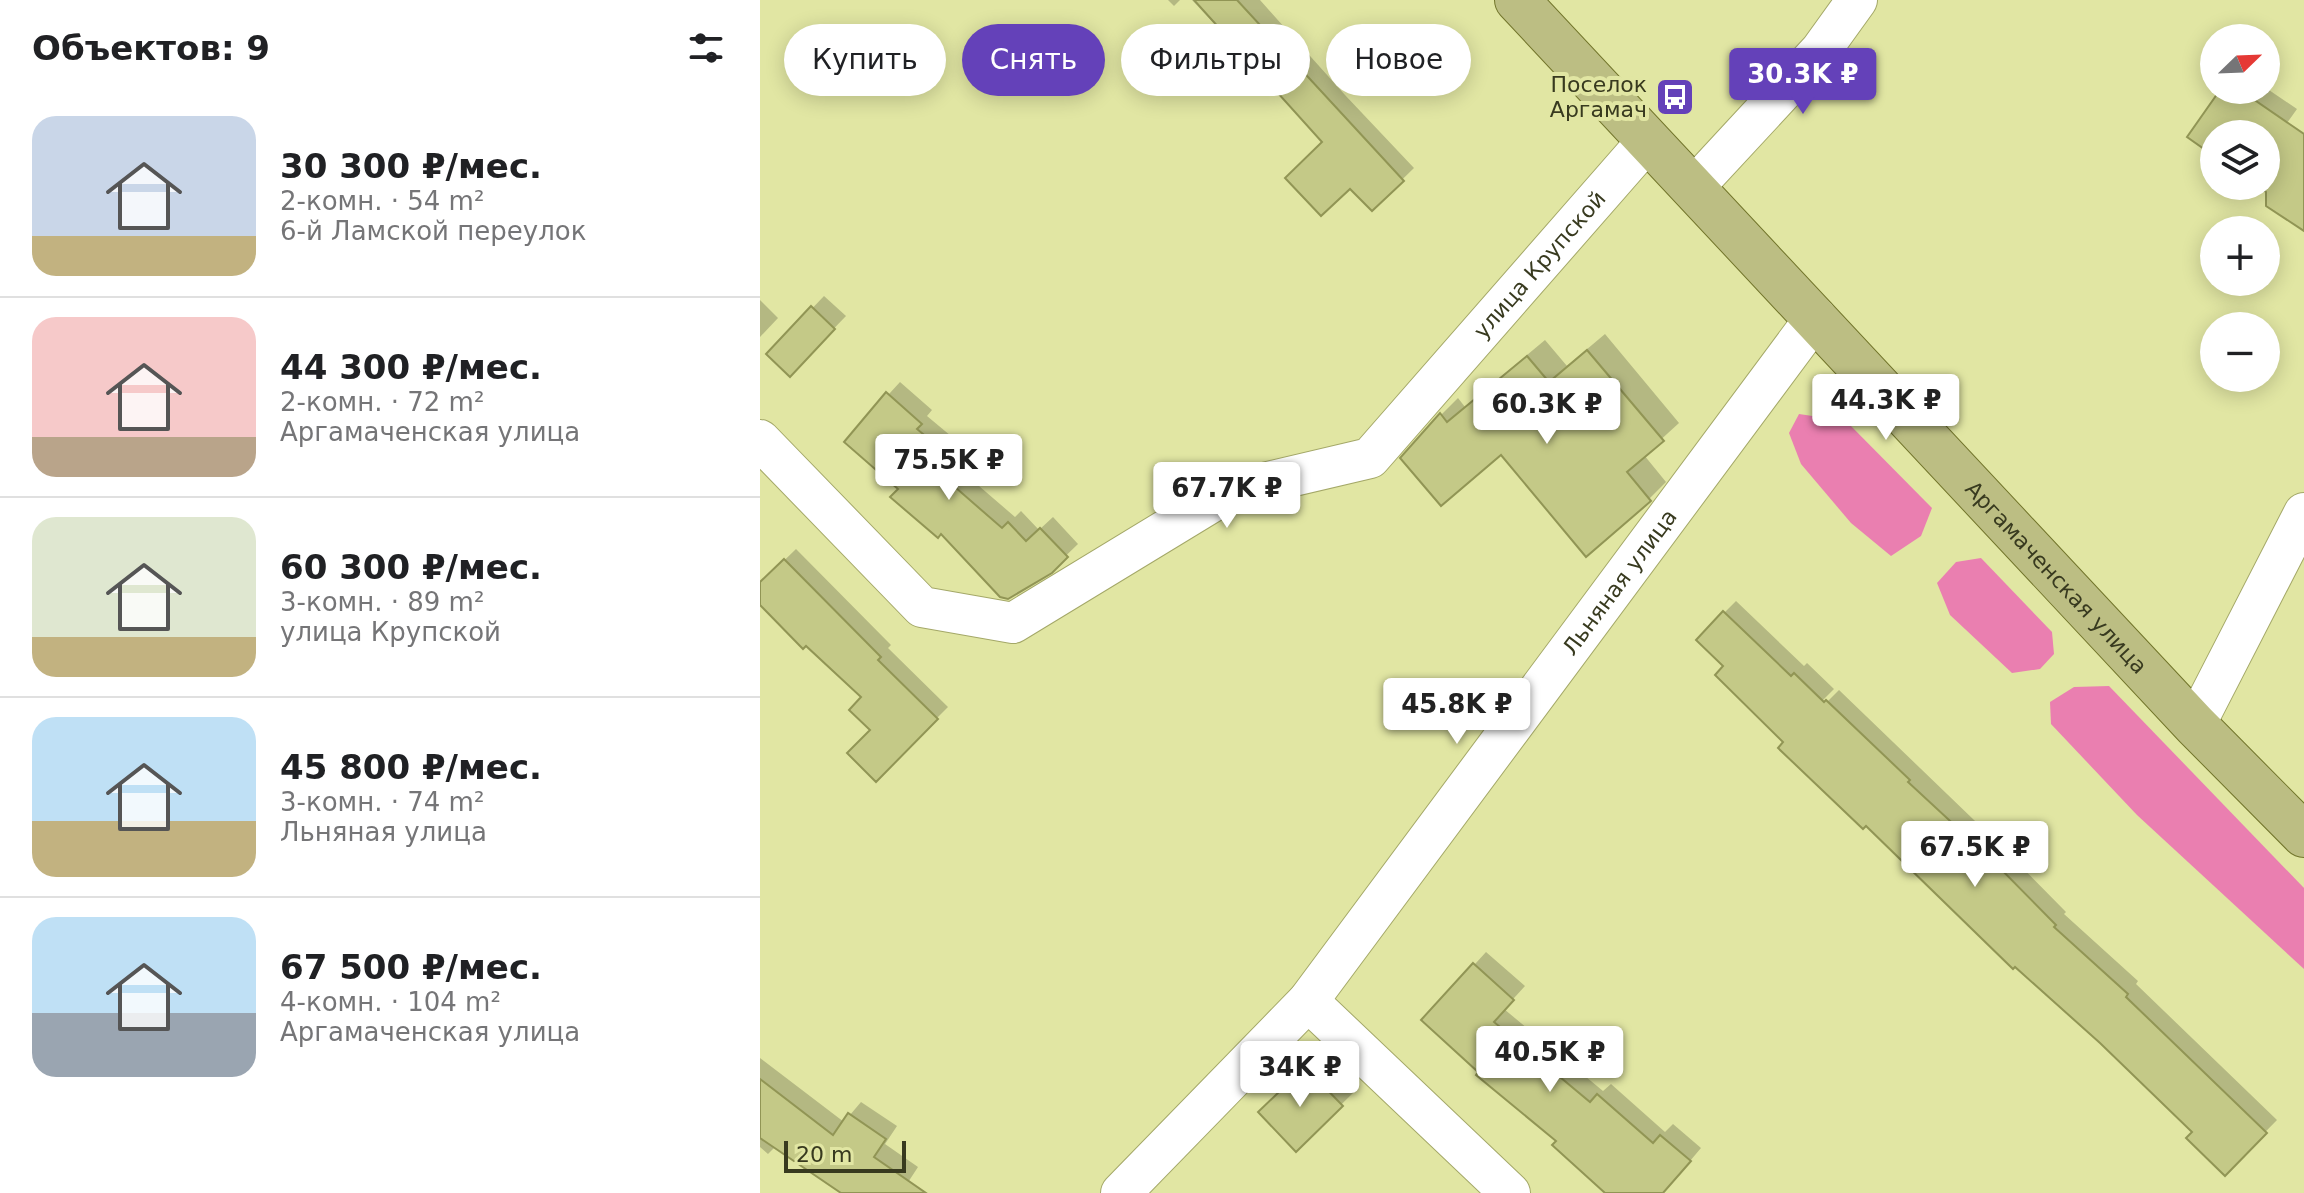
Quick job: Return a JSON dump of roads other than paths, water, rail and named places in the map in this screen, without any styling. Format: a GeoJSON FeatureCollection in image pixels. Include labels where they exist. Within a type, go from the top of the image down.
{"type":"FeatureCollection","features":[{"type":"Feature","properties":{"kind":"main road","name":"Аргамаченская улица"},"geometry":{"type":"LineString","coordinates":[[1517,0],[2195,725],[2304,835]]}},
{"type":"Feature","properties":{"kind":"street"},"geometry":{"type":"LineString","coordinates":[[1694,187],[1821,50],[1857,0]]}},
{"type":"Feature","properties":{"kind":"street","name":"улица Крупской"},"geometry":{"type":"LineString","coordinates":[[760,440],[922,607],[1013,623],[1230,491],[1370,458],[1649,139]]}},
{"type":"Feature","properties":{"kind":"street","name":"Льняная улица"},"geometry":{"type":"LineString","coordinates":[[1121,1193],[1308,1001],[1816,317]]}},
{"type":"Feature","properties":{"kind":"street"},"geometry":{"type":"LineString","coordinates":[[2195,725],[2304,513]]}},
{"type":"Feature","properties":{"kind":"street"},"geometry":{"type":"LineString","coordinates":[[1308,1001],[1510,1193]]}},
{"type":"Feature","properties":{"kind":"place","name":"Поселок Аргамач"},"geometry":{"type":"Point","coordinates":[1675,97]}}]}
